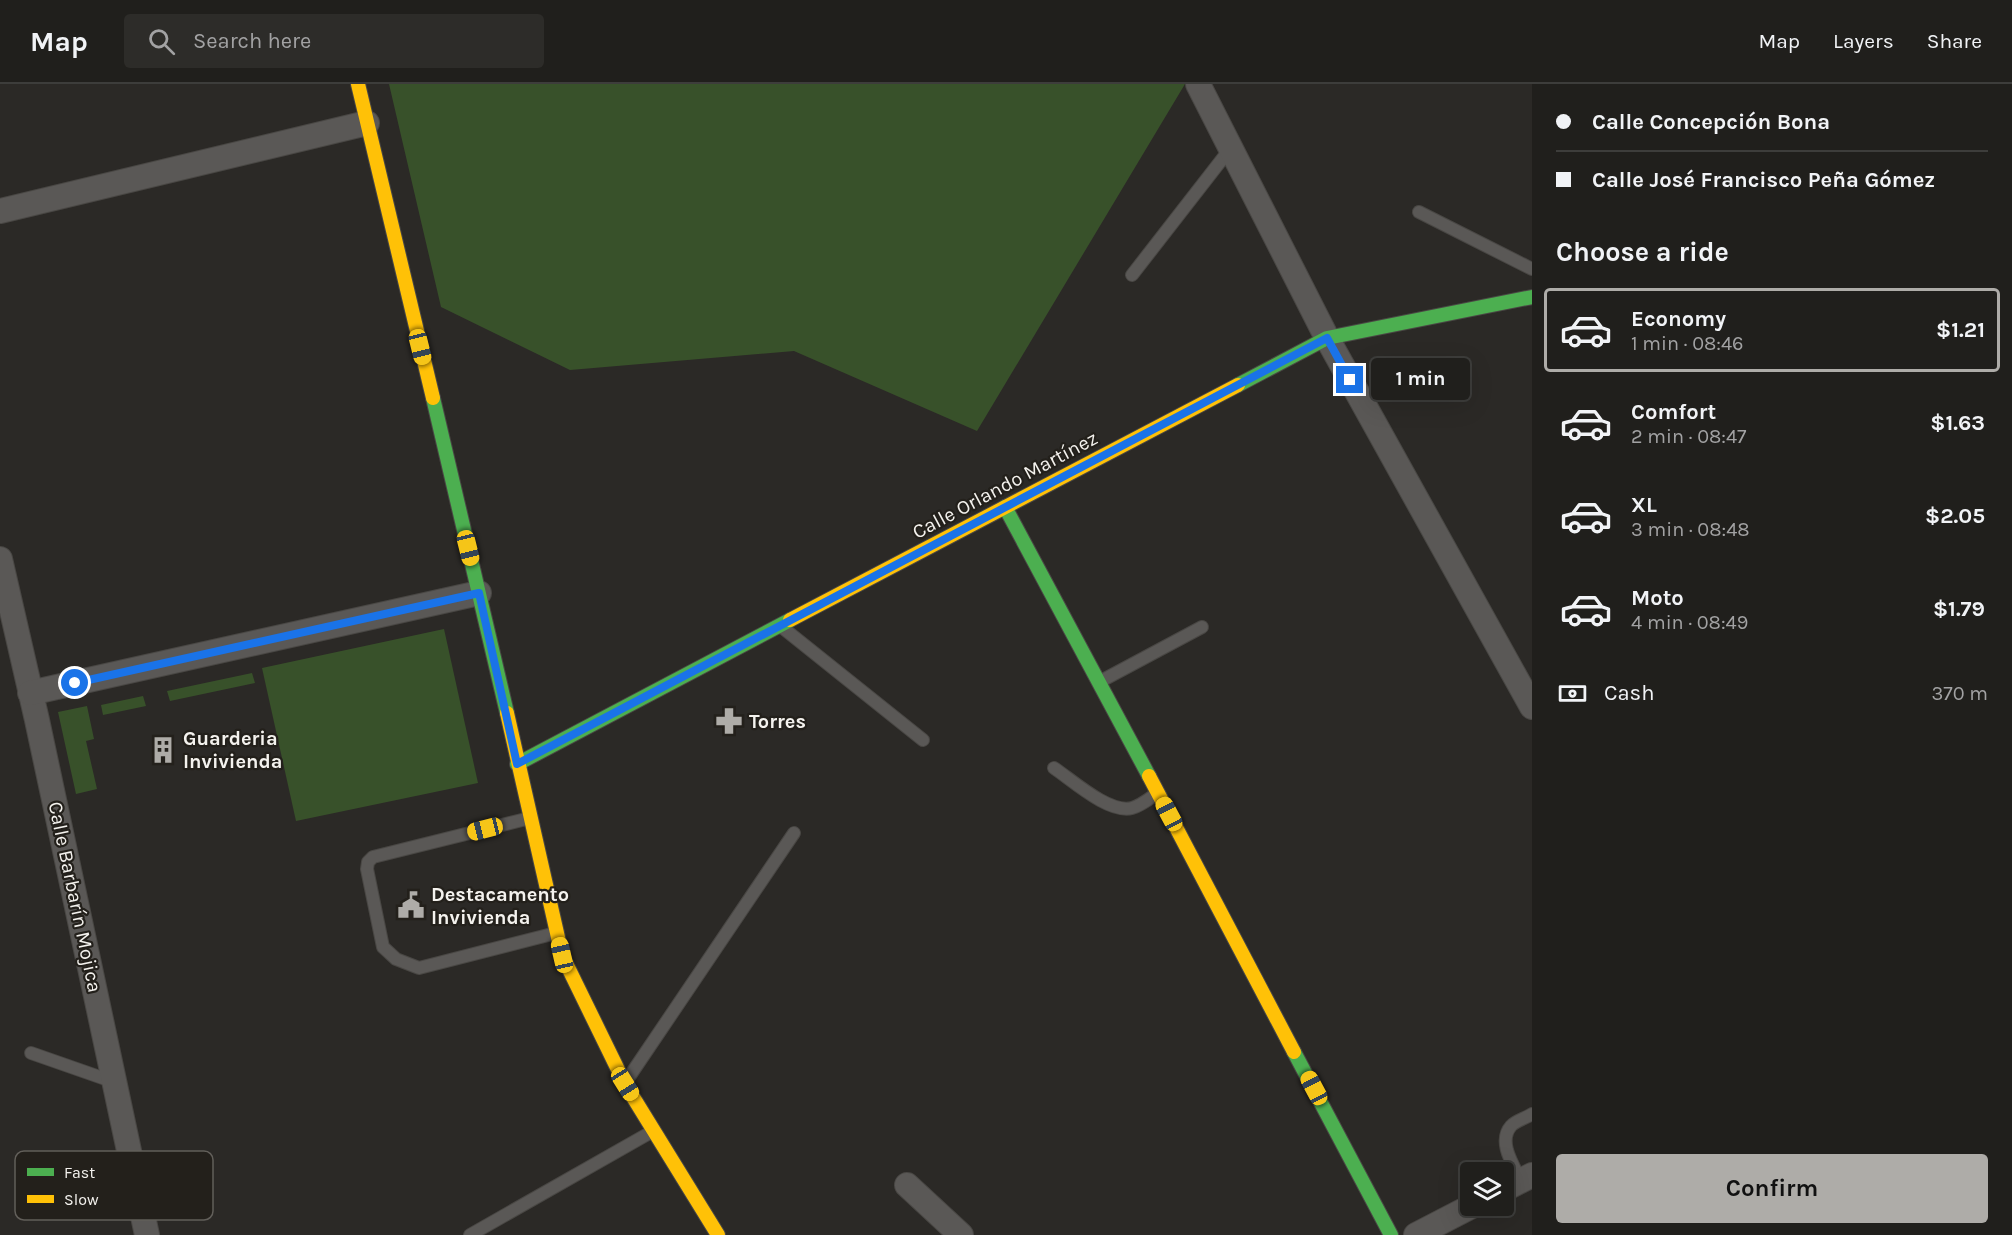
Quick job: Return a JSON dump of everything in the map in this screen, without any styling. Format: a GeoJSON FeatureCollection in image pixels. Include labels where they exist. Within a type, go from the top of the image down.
{"type":"FeatureCollection","features":[{"type":"Feature","properties":{"kind":"street"},"geometry":{"type":"LineString","coordinates":[[358,84],[562,955],[625,1084],[718,1235]]}},
{"type":"Feature","properties":{"kind":"street"},"geometry":{"type":"LineString","coordinates":[[1198,84],[1327,338],[1532,707]]}},
{"type":"Feature","properties":{"kind":"street"},"geometry":{"type":"LineString","coordinates":[[0,211],[367,123]]}},
{"type":"Feature","properties":{"kind":"street","name":"Calle Orlando Martínez"},"geometry":{"type":"LineString","coordinates":[[517,764],[1327,338],[1532,297]]}},
{"type":"Feature","properties":{"kind":"street"},"geometry":{"type":"LineString","coordinates":[[1005,507],[1100,682],[1391,1235]]}},
{"type":"Feature","properties":{"kind":"street","name":"Calle Barbarín Mojica"},"geometry":{"type":"LineString","coordinates":[[1,563],[129,1151]]}},
{"type":"Feature","properties":{"kind":"street"},"geometry":{"type":"LineString","coordinates":[[30,693],[479,593]]}},
{"type":"Feature","properties":{"kind":"street"},"geometry":{"type":"LineString","coordinates":[[907,1185],[961,1235]]}},
{"type":"Feature","properties":{"kind":"street"},"geometry":{"type":"LineString","coordinates":[[1416,1235],[1460,1212]]}},
{"type":"Feature","properties":{"kind":"street","name":"Calle Barbarín Mojica"},"geometry":{"type":"LineString","coordinates":[[144,1220],[147,1235]]}},
{"type":"Feature","properties":{"kind":"lane"},"geometry":{"type":"LineString","coordinates":[[1132,274],[1230,148]]}},
{"type":"Feature","properties":{"kind":"lane"},"geometry":{"type":"LineString","coordinates":[[1419,212],[1532,269]]}},
{"type":"Feature","properties":{"kind":"lane"},"geometry":{"type":"LineString","coordinates":[[780,625],[923,740]]}},
{"type":"Feature","properties":{"kind":"lane"},"geometry":{"type":"LineString","coordinates":[[1100,682],[1202,627]]}},
{"type":"Feature","properties":{"kind":"lane"},"geometry":{"type":"LineString","coordinates":[[1054,768],[1107,804],[1120,809],[1137,807],[1158,793]]}},
{"type":"Feature","properties":{"kind":"lane"},"geometry":{"type":"LineString","coordinates":[[530,818],[373,856],[368,862],[367,869],[383,947],[396,959],[419,968],[557,933]]}},
{"type":"Feature","properties":{"kind":"lane"},"geometry":{"type":"LineString","coordinates":[[625,1084],[794,833]]}},
{"type":"Feature","properties":{"kind":"lane"},"geometry":{"type":"LineString","coordinates":[[31,1053],[114,1082]]}},
{"type":"Feature","properties":{"kind":"lane"},"geometry":{"type":"LineString","coordinates":[[1519,1182],[1506,1148],[1506,1137],[1511,1126],[1532,1114]]}},
{"type":"Feature","properties":{"kind":"lane"},"geometry":{"type":"LineString","coordinates":[[470,1235],[654,1130]]}},
{"type":"Feature","properties":{"kind":"green space"},"geometry":{"type":"Polygon","coordinates":[[[389,84],[1185,84],[977,431],[794,351],[570,370],[441,307],[389,84]]]}},
{"type":"Feature","properties":{"kind":"green space"},"geometry":{"type":"Polygon","coordinates":[[[444,629],[478,783],[296,821],[262,668],[444,629]]]}},
{"type":"Feature","properties":{"kind":"green space"},"geometry":{"type":"Polygon","coordinates":[[[252,673],[255,683],[170,701],[167,691],[252,673]]]}},
{"type":"Feature","properties":{"kind":"green space"},"geometry":{"type":"Polygon","coordinates":[[[143,696],[146,706],[103,715],[101,705],[143,696]]]}},
{"type":"Feature","properties":{"kind":"green space"},"geometry":{"type":"Polygon","coordinates":[[[87,706],[94,739],[86,741],[97,789],[76,794],[58,712],[87,706]]]}},
{"type":"Feature","properties":{"kind":"traffic: fast"},"geometry":{"type":"LineString","coordinates":[[1238,385],[1327,338],[1532,297]]}},
{"type":"Feature","properties":{"kind":"traffic: fast"},"geometry":{"type":"LineString","coordinates":[[433,398],[507,713]]}},
{"type":"Feature","properties":{"kind":"traffic: fast"},"geometry":{"type":"LineString","coordinates":[[1005,507],[1149,776]]}},
{"type":"Feature","properties":{"kind":"traffic: fast"},"geometry":{"type":"LineString","coordinates":[[517,764],[790,620]]}},
{"type":"Feature","properties":{"kind":"traffic: fast"},"geometry":{"type":"LineString","coordinates":[[1294,1052],[1391,1235]]}},
{"type":"Feature","properties":{"kind":"traffic: slow"},"geometry":{"type":"LineString","coordinates":[[358,84],[433,398]]}},
{"type":"Feature","properties":{"kind":"traffic: slow"},"geometry":{"type":"LineString","coordinates":[[790,620],[1238,385]]}},
{"type":"Feature","properties":{"kind":"traffic: slow"},"geometry":{"type":"LineString","coordinates":[[507,713],[562,955],[625,1084],[718,1235]]}},
{"type":"Feature","properties":{"kind":"traffic: slow"},"geometry":{"type":"LineString","coordinates":[[1149,776],[1294,1052]]}},
{"type":"Feature","properties":{"kind":"place","name":"Torres"},"geometry":{"type":"Point","coordinates":[729,721]}},
{"type":"Feature","properties":{"kind":"place","name":"Guarderia Invivienda"},"geometry":{"type":"Point","coordinates":[163,750]}},
{"type":"Feature","properties":{"kind":"place","name":"Destacamento Invivienda"},"geometry":{"type":"Point","coordinates":[411,905]}},
{"type":"Feature","properties":{"kind":"route"},"geometry":{"type":"LineString","coordinates":[[75,683],[479,593],[517,764],[1327,338],[1350,380]]}}]}
